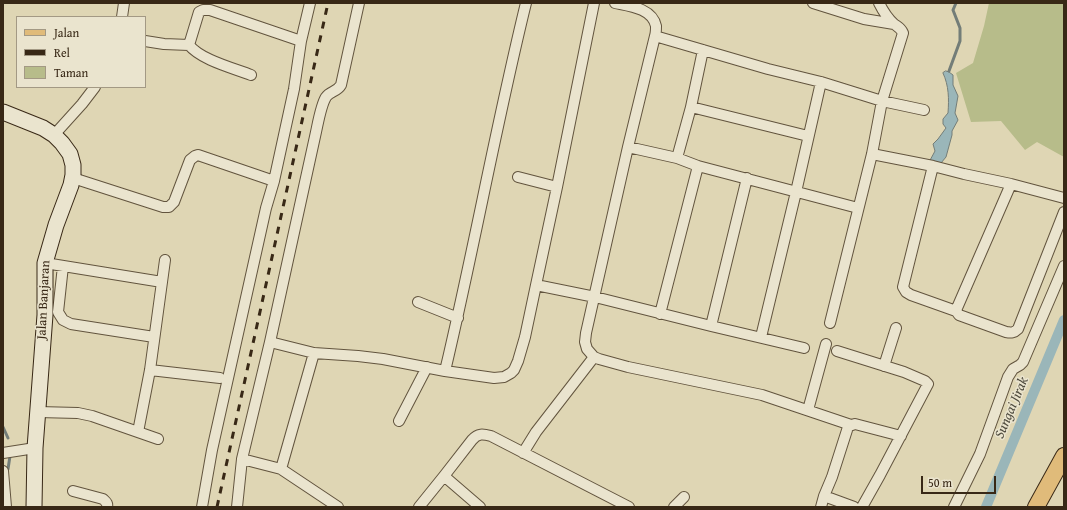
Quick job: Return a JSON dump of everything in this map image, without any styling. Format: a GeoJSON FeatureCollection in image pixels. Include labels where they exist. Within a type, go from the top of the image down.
{"type":"FeatureCollection","features":[{"type":"Feature","properties":{"kind":"main road"},"geometry":{"type":"LineString","coordinates":[[1036,507],[1064,456]]}},
{"type":"Feature","properties":{"kind":"street"},"geometry":{"type":"LineString","coordinates":[[122,16],[124,3]]}},
{"type":"Feature","properties":{"kind":"street"},"geometry":{"type":"LineString","coordinates":[[202,507],[212,450],[294,89],[301,41],[310,3]]}},
{"type":"Feature","properties":{"kind":"street"},"geometry":{"type":"LineString","coordinates":[[236,507],[242,459],[270,342],[316,132],[326,98],[341,85],[359,3]]}},
{"type":"Feature","properties":{"kind":"street"},"geometry":{"type":"LineString","coordinates":[[445,371],[458,318],[512,59],[526,3]]}},
{"type":"Feature","properties":{"kind":"street"},"geometry":{"type":"LineString","coordinates":[[270,342],[314,353],[377,358],[427,368],[494,378],[504,376],[514,370],[523,343],[536,285],[594,3]]}},
{"type":"Feature","properties":{"kind":"street"},"geometry":{"type":"LineString","coordinates":[[615,3],[639,9],[648,13],[656,26],[656,36],[628,147],[585,342],[587,349],[594,357],[628,367],[762,395],[851,425],[856,424],[900,436]]}},
{"type":"Feature","properties":{"kind":"street"},"geometry":{"type":"LineString","coordinates":[[813,3],[864,18],[894,24]]}},
{"type":"Feature","properties":{"kind":"street"},"geometry":{"type":"LineString","coordinates":[[830,324],[872,154],[882,101],[903,33],[901,29],[884,14],[879,3]]}},
{"type":"Feature","properties":{"kind":"street"},"geometry":{"type":"LineString","coordinates":[[189,45],[199,12],[205,9],[221,13],[301,41]]}},
{"type":"Feature","properties":{"kind":"street"},"geometry":{"type":"LineString","coordinates":[[656,36],[821,82],[882,101],[924,110]]}},
{"type":"Feature","properties":{"kind":"street"},"geometry":{"type":"LineString","coordinates":[[146,41],[164,44],[189,45],[199,54],[251,75]]}},
{"type":"Feature","properties":{"kind":"street"},"geometry":{"type":"LineString","coordinates":[[677,158],[691,107],[703,50]]}},
{"type":"Feature","properties":{"kind":"street"},"geometry":{"type":"LineString","coordinates":[[761,337],[821,82]]}},
{"type":"Feature","properties":{"kind":"street"},"geometry":{"type":"LineString","coordinates":[[54,135],[94,88]]}},
{"type":"Feature","properties":{"kind":"street"},"geometry":{"type":"LineString","coordinates":[[691,107],[808,136]]}},
{"type":"Feature","properties":{"kind":"street","name":"Jalan Banjaran"},"geometry":{"type":"LineString","coordinates":[[3,112],[43,128],[54,135],[70,154],[73,165],[72,185],[56,225],[44,263],[45,315],[38,412],[30,449],[34,507]]}},
{"type":"Feature","properties":{"kind":"street"},"geometry":{"type":"LineString","coordinates":[[628,147],[677,158],[698,166],[858,208]]}},
{"type":"Feature","properties":{"kind":"street"},"geometry":{"type":"LineString","coordinates":[[872,154],[933,166],[1064,198]]}},
{"type":"Feature","properties":{"kind":"street"},"geometry":{"type":"LineString","coordinates":[[73,178],[163,207],[169,207],[172,205],[190,160],[198,155],[274,181]]}},
{"type":"Feature","properties":{"kind":"street"},"geometry":{"type":"LineString","coordinates":[[660,314],[698,166]]}},
{"type":"Feature","properties":{"kind":"street"},"geometry":{"type":"LineString","coordinates":[[933,166],[903,287],[906,292],[911,295],[956,311],[959,315],[1006,332],[1011,333],[1018,329],[1064,212]]}},
{"type":"Feature","properties":{"kind":"street"},"geometry":{"type":"LineString","coordinates":[[518,177],[557,187]]}},
{"type":"Feature","properties":{"kind":"street"},"geometry":{"type":"LineString","coordinates":[[710,326],[747,178]]}},
{"type":"Feature","properties":{"kind":"street"},"geometry":{"type":"LineString","coordinates":[[956,311],[1011,184]]}},
{"type":"Feature","properties":{"kind":"street"},"geometry":{"type":"LineString","coordinates":[[138,432],[150,370],[165,260]]}},
{"type":"Feature","properties":{"kind":"street"},"geometry":{"type":"LineString","coordinates":[[44,263],[162,282]]}},
{"type":"Feature","properties":{"kind":"street"},"geometry":{"type":"LineString","coordinates":[[63,266],[58,312],[63,320],[71,324],[154,337]]}},
{"type":"Feature","properties":{"kind":"street"},"geometry":{"type":"LineString","coordinates":[[954,507],[980,454],[1008,377],[1013,369],[1020,366],[1023,362],[1064,266]]}},
{"type":"Feature","properties":{"kind":"street"},"geometry":{"type":"LineString","coordinates":[[536,285],[595,297],[804,348]]}},
{"type":"Feature","properties":{"kind":"street"},"geometry":{"type":"LineString","coordinates":[[418,302],[458,318]]}},
{"type":"Feature","properties":{"kind":"street"},"geometry":{"type":"LineString","coordinates":[[884,366],[896,328]]}},
{"type":"Feature","properties":{"kind":"street"},"geometry":{"type":"LineString","coordinates":[[808,410],[826,344]]}},
{"type":"Feature","properties":{"kind":"street"},"geometry":{"type":"LineString","coordinates":[[837,351],[904,372],[925,381],[928,384],[862,507]]}},
{"type":"Feature","properties":{"kind":"street"},"geometry":{"type":"LineString","coordinates":[[281,469],[314,353]]}},
{"type":"Feature","properties":{"kind":"street"},"geometry":{"type":"LineString","coordinates":[[523,453],[536,432],[594,357]]}},
{"type":"Feature","properties":{"kind":"street"},"geometry":{"type":"LineString","coordinates":[[399,421],[427,368]]}},
{"type":"Feature","properties":{"kind":"street"},"geometry":{"type":"LineString","coordinates":[[150,370],[220,378]]}},
{"type":"Feature","properties":{"kind":"street"},"geometry":{"type":"LineString","coordinates":[[38,412],[85,414],[101,418],[158,439]]}},
{"type":"Feature","properties":{"kind":"street"},"geometry":{"type":"LineString","coordinates":[[820,507],[832,477],[846,430],[851,425]]}},
{"type":"Feature","properties":{"kind":"street"},"geometry":{"type":"LineString","coordinates":[[419,507],[472,440],[481,434],[491,436],[629,507]]}},
{"type":"Feature","properties":{"kind":"street"},"geometry":{"type":"LineString","coordinates":[[5,453],[30,449]]}},
{"type":"Feature","properties":{"kind":"street"},"geometry":{"type":"LineString","coordinates":[[242,459],[281,469],[338,507]]}},
{"type":"Feature","properties":{"kind":"street"},"geometry":{"type":"LineString","coordinates":[[3,471],[6,507]]}},
{"type":"Feature","properties":{"kind":"street"},"geometry":{"type":"LineString","coordinates":[[444,476],[480,507]]}},
{"type":"Feature","properties":{"kind":"street"},"geometry":{"type":"LineString","coordinates":[[73,491],[103,499],[106,502],[107,507]]}},
{"type":"Feature","properties":{"kind":"street"},"geometry":{"type":"LineString","coordinates":[[824,496],[854,507]]}},
{"type":"Feature","properties":{"kind":"street"},"geometry":{"type":"LineString","coordinates":[[674,507],[684,497]]}},
{"type":"Feature","properties":{"kind":"green space"},"geometry":{"type":"Polygon","coordinates":[[[989,3],[1064,3],[1064,157],[1037,142],[1025,150],[1001,121],[971,122],[956,73],[973,63],[989,3]]]}},
{"type":"Feature","properties":{"kind":"water"},"geometry":{"type":"Polygon","coordinates":[[[946,71],[953,75],[953,85],[958,96],[955,113],[958,120],[952,131],[946,157],[941,163],[928,164],[935,151],[933,144],[946,128],[943,124],[943,119],[948,113],[948,98],[943,73],[946,71]]]}},
{"type":"Feature","properties":{"kind":"waterway"},"geometry":{"type":"LineString","coordinates":[[949,71],[960,41],[960,28],[953,10],[956,3]]}},
{"type":"Feature","properties":{"kind":"waterway","name":"Sungai Jirak"},"geometry":{"type":"LineString","coordinates":[[986,507],[1064,320]]}},
{"type":"Feature","properties":{"kind":"waterway"},"geometry":{"type":"LineString","coordinates":[[3,427],[8,438]]}},
{"type":"Feature","properties":{"kind":"waterway"},"geometry":{"type":"LineString","coordinates":[[8,469],[10,456]]}},
{"type":"Feature","properties":{"kind":"railway"},"geometry":{"type":"LineString","coordinates":[[217,507],[328,3]]}}]}
